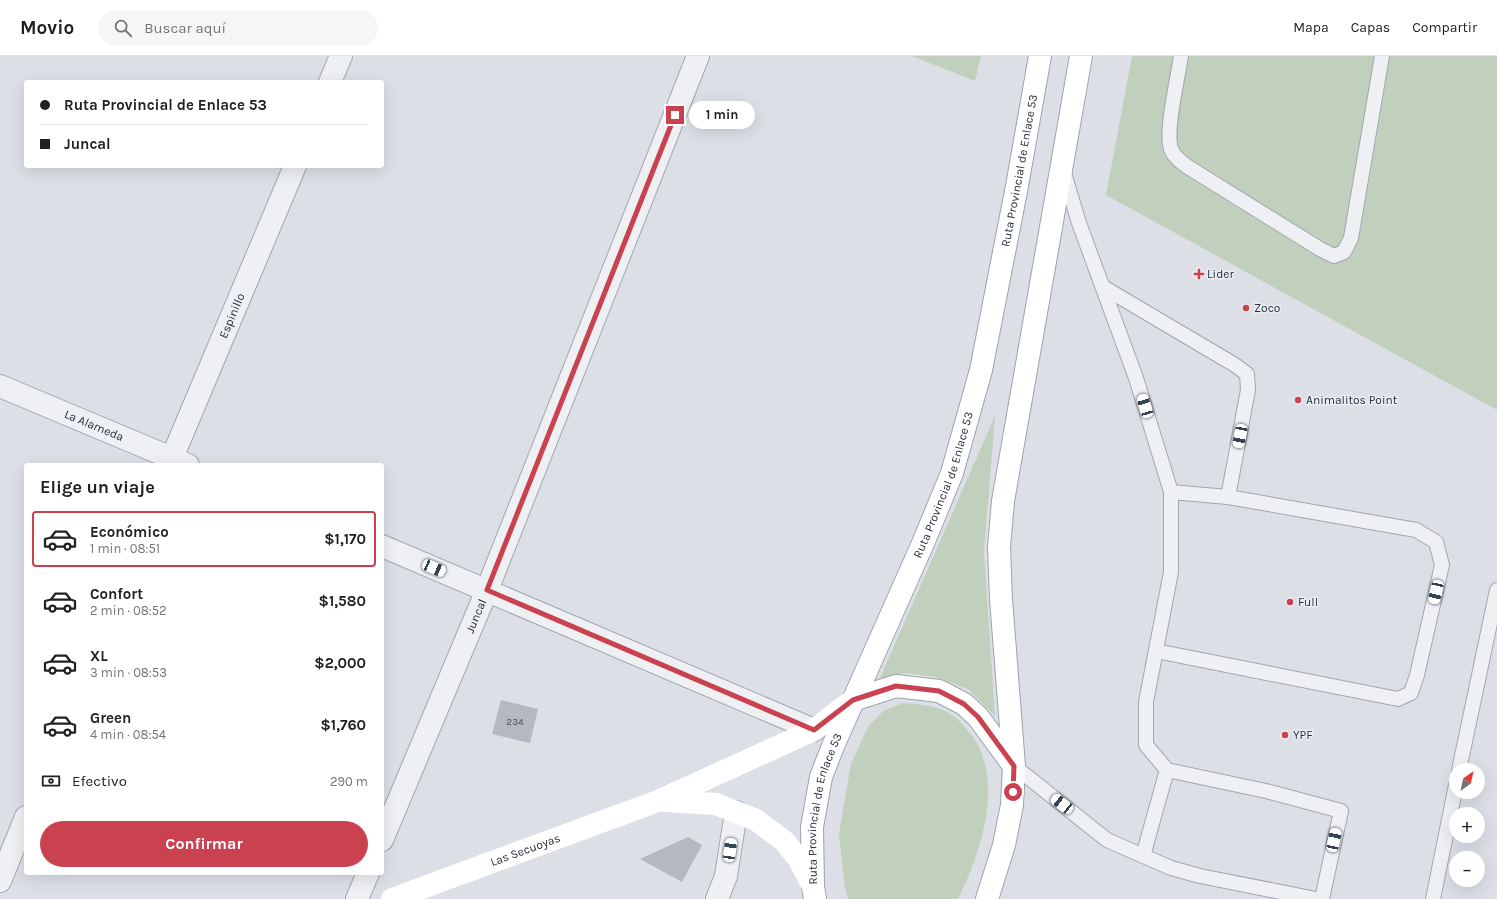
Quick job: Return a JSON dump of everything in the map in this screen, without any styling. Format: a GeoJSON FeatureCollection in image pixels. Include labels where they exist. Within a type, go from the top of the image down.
{"type":"FeatureCollection","features":[{"type":"Feature","properties":{"kind":"main road","name":"Ruta Provincial de Enlace 53"},"geometry":{"type":"LineString","coordinates":[[816,895],[812,827],[821,777],[952,474],[981,370],[1018,186],[1040,56]]}},
{"type":"Feature","properties":{"kind":"main road"},"geometry":{"type":"LineString","coordinates":[[987,899],[1004,845],[1012,805],[1014,766],[1001,599],[999,547],[1003,501],[1081,56]]}},
{"type":"Feature","properties":{"kind":"main road"},"geometry":{"type":"LineString","coordinates":[[853,700],[896,686],[939,691],[964,704],[978,717],[1014,766]]}},
{"type":"Feature","properties":{"kind":"main road","name":"Las Secuoyas"},"geometry":{"type":"LineString","coordinates":[[392,899],[658,801],[814,730],[853,700]]}},
{"type":"Feature","properties":{"kind":"main road"},"geometry":{"type":"LineString","coordinates":[[658,801],[716,804],[756,820],[784,841],[798,858],[816,895]]}},
{"type":"Feature","properties":{"kind":"street"},"geometry":{"type":"LineString","coordinates":[[331,80],[341,56]]}},
{"type":"Feature","properties":{"kind":"street","name":"Juncal"},"geometry":{"type":"LineString","coordinates":[[384,835],[487,590],[698,56]]}},
{"type":"Feature","properties":{"kind":"street","name":"Espinillo"},"geometry":{"type":"LineString","coordinates":[[176,463],[294,168]]}},
{"type":"Feature","properties":{"kind":"street","name":"La Alameda"},"geometry":{"type":"LineString","coordinates":[[0,386],[176,463]]}},
{"type":"Feature","properties":{"kind":"street"},"geometry":{"type":"LineString","coordinates":[[384,547],[814,730]]}},
{"type":"Feature","properties":{"kind":"street"},"geometry":{"type":"LineString","coordinates":[[717,899],[726,876],[736,812]]}},
{"type":"Feature","properties":{"kind":"street"},"geometry":{"type":"LineString","coordinates":[[0,881],[24,822]]}},
{"type":"Feature","properties":{"kind":"street"},"geometry":{"type":"LineString","coordinates":[[357,899],[367,875]]}},
{"type":"Feature","properties":{"kind":"lane"},"geometry":{"type":"LineString","coordinates":[[1181,56],[1169,128],[1171,149],[1178,160],[1320,250],[1334,256],[1344,252],[1351,238],[1382,56]]}},
{"type":"Feature","properties":{"kind":"lane"},"geometry":{"type":"LineString","coordinates":[[1062,167],[1078,223],[1136,378],[1171,492],[1171,572],[1146,702],[1146,744],[1167,770],[1266,791],[1341,811],[1322,899]]}},
{"type":"Feature","properties":{"kind":"lane"},"geometry":{"type":"LineString","coordinates":[[1103,287],[1235,365],[1247,374],[1248,390],[1228,497]]}},
{"type":"Feature","properties":{"kind":"lane"},"geometry":{"type":"LineString","coordinates":[[1156,651],[1398,699],[1411,693],[1417,675],[1442,565],[1436,542],[1416,530],[1228,497],[1171,492]]}},
{"type":"Feature","properties":{"kind":"lane"},"geometry":{"type":"LineString","coordinates":[[1460,763],[1497,590]]}},
{"type":"Feature","properties":{"kind":"lane"},"geometry":{"type":"LineString","coordinates":[[1014,766],[1107,840],[1170,868],[1200,876],[1316,899]]}},
{"type":"Feature","properties":{"kind":"lane"},"geometry":{"type":"LineString","coordinates":[[1143,856],[1167,770]]}},
{"type":"Feature","properties":{"kind":"lane"},"geometry":{"type":"LineString","coordinates":[[1432,899],[1453,799]]}},
{"type":"Feature","properties":{"kind":"green space"},"geometry":{"type":"Polygon","coordinates":[[[912,56],[981,56],[975,81],[912,56]]]}},
{"type":"Feature","properties":{"kind":"green space"},"geometry":{"type":"Polygon","coordinates":[[[1132,56],[1497,56],[1497,410],[1106,195],[1132,56]]]}},
{"type":"Feature","properties":{"kind":"green space"},"geometry":{"type":"Polygon","coordinates":[[[995,416],[984,552],[995,716],[968,689],[936,677],[905,673],[880,678],[995,416]]]}},
{"type":"Feature","properties":{"kind":"green space"},"geometry":{"type":"Polygon","coordinates":[[[903,703],[929,706],[949,713],[970,733],[981,752],[987,772],[988,794],[986,816],[975,860],[958,899],[848,899],[845,888],[839,834],[851,764],[868,727],[883,711],[903,703]]]}},
{"type":"Feature","properties":{"kind":"building"},"geometry":{"type":"Polygon","coordinates":[[[501,700],[538,709],[530,743],[492,734],[501,700]]]}},
{"type":"Feature","properties":{"kind":"building"},"geometry":{"type":"Polygon","coordinates":[[[688,837],[702,845],[682,882],[640,859],[688,837]]]}},
{"type":"Feature","properties":{"kind":"place","name":"Lider"},"geometry":{"type":"Point","coordinates":[1199,274]}},
{"type":"Feature","properties":{"kind":"place","name":"Zoco"},"geometry":{"type":"Point","coordinates":[1246,308]}},
{"type":"Feature","properties":{"kind":"place","name":"Animalitos Point"},"geometry":{"type":"Point","coordinates":[1298,400]}},
{"type":"Feature","properties":{"kind":"place","name":"Full"},"geometry":{"type":"Point","coordinates":[1290,602]}},
{"type":"Feature","properties":{"kind":"place","name":"YPF"},"geometry":{"type":"Point","coordinates":[1285,735]}},
{"type":"Feature","properties":{"kind":"route"},"geometry":{"type":"LineString","coordinates":[[675,115],[487,590],[814,730],[853,700],[896,686],[939,691],[964,704],[978,717],[1014,766],[1013,792]]}}]}
